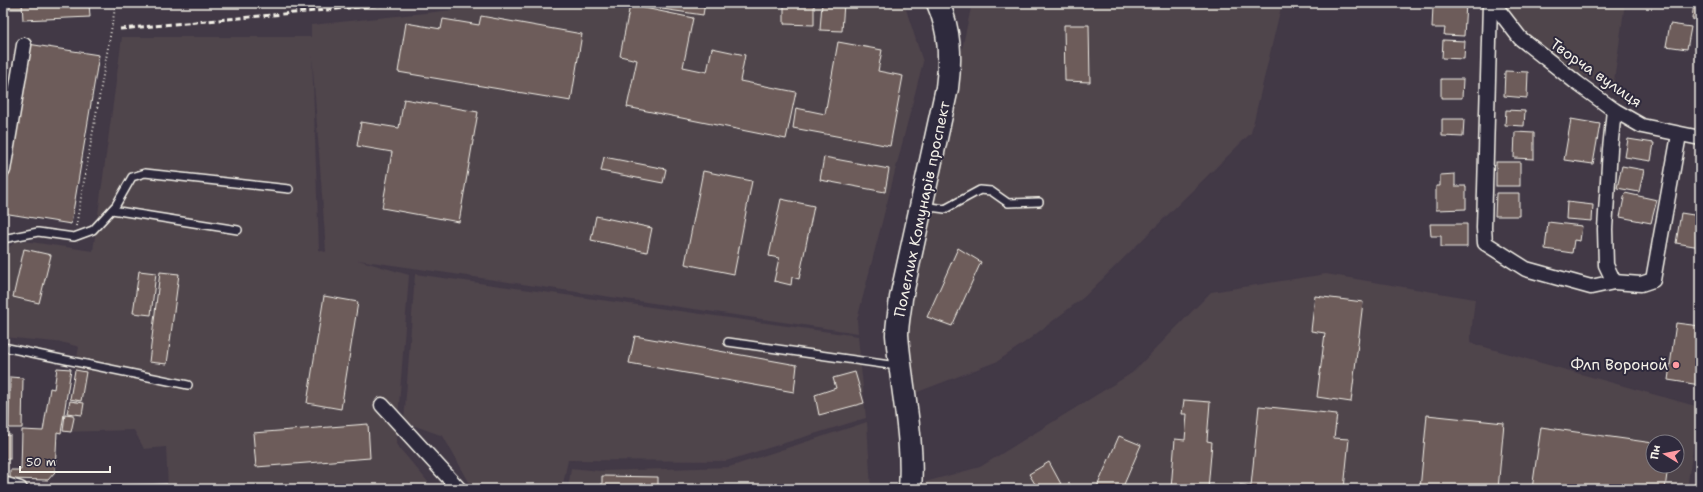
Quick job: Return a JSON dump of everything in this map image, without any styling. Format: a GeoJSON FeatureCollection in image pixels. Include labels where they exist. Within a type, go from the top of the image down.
{"type":"FeatureCollection","features":[{"type":"Feature","properties":{"kind":"main road","name":"Полеглих Комунарів проспект"},"geometry":{"type":"LineString","coordinates":[[910,489],[911,464],[902,367],[897,333],[901,298],[947,88],[950,64],[949,44],[938,3]]}},
{"type":"Feature","properties":{"kind":"street"},"geometry":{"type":"LineString","coordinates":[[1490,3],[1484,228],[1485,243],[1526,269],[1591,288],[1614,282],[1641,284],[1653,280],[1679,135]]}},
{"type":"Feature","properties":{"kind":"street","name":"Творча вулиця"},"geometry":{"type":"LineString","coordinates":[[1493,3],[1520,38],[1577,84],[1614,110],[1642,126],[1679,135],[1700,138]]}},
{"type":"Feature","properties":{"kind":"street"},"geometry":{"type":"LineString","coordinates":[[3,170],[24,45]]}},
{"type":"Feature","properties":{"kind":"street"},"geometry":{"type":"LineString","coordinates":[[1614,110],[1605,230],[1606,265],[1614,282]]}},
{"type":"Feature","properties":{"kind":"street"},"geometry":{"type":"LineString","coordinates":[[382,405],[459,489]]}},
{"type":"Feature","properties":{"kind":"street"},"geometry":{"type":"LineString","coordinates":[[3,484],[20,489]]}},
{"type":"Feature","properties":{"kind":"lane"},"geometry":{"type":"LineString","coordinates":[[3,239],[38,232],[74,238],[93,230],[112,210],[132,177],[145,173],[289,189]]}},
{"type":"Feature","properties":{"kind":"lane"},"geometry":{"type":"LineString","coordinates":[[921,206],[945,209],[980,190],[991,191],[1008,203],[1039,202]]}},
{"type":"Feature","properties":{"kind":"lane"},"geometry":{"type":"LineString","coordinates":[[112,210],[238,230]]}},
{"type":"Feature","properties":{"kind":"lane"},"geometry":{"type":"LineString","coordinates":[[728,342],[902,367]]}},
{"type":"Feature","properties":{"kind":"lane"},"geometry":{"type":"LineString","coordinates":[[3,348],[188,384]]}},
{"type":"Feature","properties":{"kind":"path"},"geometry":{"type":"LineString","coordinates":[[74,238],[116,3]]}},
{"type":"Feature","properties":{"kind":"shaded area"},"geometry":{"type":"Polygon","coordinates":[[[520,3],[904,3],[923,62],[857,320],[858,333],[358,260],[409,275],[396,444],[434,489],[168,489],[166,447],[144,449],[134,430],[62,432],[79,347],[65,343],[3,337],[3,253],[17,240],[93,251],[122,37],[311,37],[311,25],[520,3]],[[312,55],[319,250],[326,251],[312,55]]]}},
{"type":"Feature","properties":{"kind":"shaded area"},"geometry":{"type":"Polygon","coordinates":[[[972,3],[1282,3],[1251,133],[1084,297],[998,361],[915,393],[906,306],[972,3]]]}},
{"type":"Feature","properties":{"kind":"shaded area"},"geometry":{"type":"Polygon","coordinates":[[[1501,3],[1625,3],[1613,88],[1581,75],[1525,34],[1501,3]]]}},
{"type":"Feature","properties":{"kind":"shaded area"},"geometry":{"type":"Polygon","coordinates":[[[415,274],[858,336],[866,418],[726,461],[568,460],[562,489],[473,489],[443,436],[404,422],[415,274]]]}},
{"type":"Feature","properties":{"kind":"shaded area"},"geometry":{"type":"Polygon","coordinates":[[[1326,274],[1475,299],[1470,343],[1699,407],[1687,489],[924,489],[925,482],[980,467],[1132,373],[1211,292],[1326,274]]]}},
{"type":"Feature","properties":{"kind":"shaded area"},"geometry":{"type":"Polygon","coordinates":[[[867,422],[871,489],[568,489],[571,468],[600,471],[729,467],[867,422]]]}},
{"type":"Feature","properties":{"kind":"building"},"geometry":{"type":"Polygon","coordinates":[[[3,3],[22,3],[23,9],[3,9],[3,3]]]}},
{"type":"Feature","properties":{"kind":"building"},"geometry":{"type":"Polygon","coordinates":[[[22,3],[89,3],[90,17],[23,20],[22,3]]]}},
{"type":"Feature","properties":{"kind":"building"},"geometry":{"type":"Polygon","coordinates":[[[663,3],[705,3],[703,15],[662,9],[663,3]]]}},
{"type":"Feature","properties":{"kind":"building"},"geometry":{"type":"Polygon","coordinates":[[[822,3],[844,3],[842,31],[820,30],[822,3]]]}},
{"type":"Feature","properties":{"kind":"building"},"geometry":{"type":"Polygon","coordinates":[[[1444,3],[1466,3],[1464,36],[1444,35],[1445,28],[1432,28],[1433,6],[1444,7],[1444,3]]]}},
{"type":"Feature","properties":{"kind":"building"},"geometry":{"type":"Polygon","coordinates":[[[1694,3],[1700,3],[1700,20],[1692,19],[1694,3]]]}},
{"type":"Feature","properties":{"kind":"building"},"geometry":{"type":"Polygon","coordinates":[[[784,4],[814,4],[814,25],[784,24],[784,4]]]}},
{"type":"Feature","properties":{"kind":"building"},"geometry":{"type":"Polygon","coordinates":[[[630,5],[693,18],[683,67],[707,72],[712,48],[745,55],[740,81],[796,92],[786,139],[627,107],[637,60],[620,56],[630,5]]]}},
{"type":"Feature","properties":{"kind":"building"},"geometry":{"type":"Polygon","coordinates":[[[481,16],[582,34],[571,101],[398,72],[406,23],[441,29],[443,19],[479,25],[481,16]]]}},
{"type":"Feature","properties":{"kind":"building"},"geometry":{"type":"Polygon","coordinates":[[[1670,24],[1691,27],[1687,49],[1666,46],[1670,24]]]}},
{"type":"Feature","properties":{"kind":"building"},"geometry":{"type":"Polygon","coordinates":[[[1064,25],[1089,25],[1090,82],[1065,81],[1064,25]]]}},
{"type":"Feature","properties":{"kind":"building"},"geometry":{"type":"Polygon","coordinates":[[[1443,40],[1465,41],[1464,59],[1442,58],[1443,40]]]}},
{"type":"Feature","properties":{"kind":"building"},"geometry":{"type":"Polygon","coordinates":[[[838,42],[882,50],[878,71],[903,76],[890,146],[793,128],[796,108],[825,114],[838,42]]]}},
{"type":"Feature","properties":{"kind":"building"},"geometry":{"type":"Polygon","coordinates":[[[28,44],[99,55],[71,224],[3,213],[3,200],[28,44]]]}},
{"type":"Feature","properties":{"kind":"building"},"geometry":{"type":"Polygon","coordinates":[[[1505,71],[1528,72],[1527,98],[1504,96],[1505,71]]]}},
{"type":"Feature","properties":{"kind":"building"},"geometry":{"type":"Polygon","coordinates":[[[1441,79],[1463,79],[1462,98],[1441,98],[1441,79]]]}},
{"type":"Feature","properties":{"kind":"building"},"geometry":{"type":"Polygon","coordinates":[[[404,99],[478,112],[459,222],[382,208],[392,152],[357,146],[361,122],[399,128],[404,99]]]}},
{"type":"Feature","properties":{"kind":"building"},"geometry":{"type":"Polygon","coordinates":[[[1506,110],[1525,111],[1524,126],[1505,125],[1506,110]]]}},
{"type":"Feature","properties":{"kind":"building"},"geometry":{"type":"Polygon","coordinates":[[[1442,119],[1464,119],[1463,137],[1442,136],[1442,119]]]}},
{"type":"Feature","properties":{"kind":"building"},"geometry":{"type":"Polygon","coordinates":[[[1571,119],[1600,124],[1593,164],[1564,160],[1571,119]]]}},
{"type":"Feature","properties":{"kind":"building"},"geometry":{"type":"Polygon","coordinates":[[[1515,132],[1534,133],[1534,159],[1514,158],[1515,132]]]}},
{"type":"Feature","properties":{"kind":"building"},"geometry":{"type":"Polygon","coordinates":[[[1628,139],[1654,143],[1651,161],[1625,157],[1628,139]]]}},
{"type":"Feature","properties":{"kind":"building"},"geometry":{"type":"Polygon","coordinates":[[[604,157],[666,169],[663,183],[601,171],[604,157]]]}},
{"type":"Feature","properties":{"kind":"building"},"geometry":{"type":"Polygon","coordinates":[[[824,157],[889,169],[885,192],[820,180],[824,157]]]}},
{"type":"Feature","properties":{"kind":"building"},"geometry":{"type":"Polygon","coordinates":[[[1496,162],[1520,162],[1520,186],[1496,186],[1496,162]]]}},
{"type":"Feature","properties":{"kind":"building"},"geometry":{"type":"Polygon","coordinates":[[[1622,166],[1644,170],[1639,192],[1617,188],[1622,166]]]}},
{"type":"Feature","properties":{"kind":"building"},"geometry":{"type":"Polygon","coordinates":[[[703,171],[752,181],[734,274],[685,264],[703,171]]]}},
{"type":"Feature","properties":{"kind":"building"},"geometry":{"type":"Polygon","coordinates":[[[1455,174],[1455,186],[1466,186],[1466,209],[1436,210],[1436,186],[1440,186],[1440,175],[1455,174]]]}},
{"type":"Feature","properties":{"kind":"building"},"geometry":{"type":"Polygon","coordinates":[[[1496,193],[1519,193],[1519,216],[1495,216],[1496,193]]]}},
{"type":"Feature","properties":{"kind":"building"},"geometry":{"type":"Polygon","coordinates":[[[1625,193],[1657,200],[1651,223],[1620,217],[1625,193]]]}},
{"type":"Feature","properties":{"kind":"building"},"geometry":{"type":"Polygon","coordinates":[[[781,199],[814,206],[799,279],[792,277],[791,285],[774,281],[779,258],[769,256],[781,199]]]}},
{"type":"Feature","properties":{"kind":"building"},"geometry":{"type":"Polygon","coordinates":[[[1567,202],[1593,205],[1592,221],[1566,219],[1567,202]]]}},
{"type":"Feature","properties":{"kind":"building"},"geometry":{"type":"Polygon","coordinates":[[[1681,213],[1700,216],[1700,247],[1676,243],[1681,213]]]}},
{"type":"Feature","properties":{"kind":"building"},"geometry":{"type":"Polygon","coordinates":[[[596,216],[652,228],[647,252],[591,240],[596,216]]]}},
{"type":"Feature","properties":{"kind":"building"},"geometry":{"type":"Polygon","coordinates":[[[1548,222],[1582,226],[1580,241],[1574,240],[1572,253],[1545,249],[1548,222]]]}},
{"type":"Feature","properties":{"kind":"building"},"geometry":{"type":"Polygon","coordinates":[[[1430,224],[1467,224],[1467,247],[1441,247],[1441,236],[1431,236],[1430,224]]]}},
{"type":"Feature","properties":{"kind":"building"},"geometry":{"type":"Polygon","coordinates":[[[958,248],[981,262],[952,326],[927,317],[958,248]]]}},
{"type":"Feature","properties":{"kind":"building"},"geometry":{"type":"Polygon","coordinates":[[[24,249],[51,255],[39,303],[13,297],[24,249]]]}},
{"type":"Feature","properties":{"kind":"building"},"geometry":{"type":"Polygon","coordinates":[[[139,271],[156,273],[151,315],[133,313],[139,271]]]}},
{"type":"Feature","properties":{"kind":"building"},"geometry":{"type":"Polygon","coordinates":[[[160,272],[179,274],[167,364],[149,362],[160,272]]]}},
{"type":"Feature","properties":{"kind":"building"},"geometry":{"type":"Polygon","coordinates":[[[324,296],[358,302],[341,409],[307,403],[324,296]]]}},
{"type":"Feature","properties":{"kind":"building"},"geometry":{"type":"Polygon","coordinates":[[[1315,296],[1363,302],[1351,402],[1317,397],[1325,333],[1311,331],[1315,296]]]}},
{"type":"Feature","properties":{"kind":"building"},"geometry":{"type":"Polygon","coordinates":[[[1676,323],[1700,326],[1700,385],[1668,380],[1676,323]]]}},
{"type":"Feature","properties":{"kind":"building"},"geometry":{"type":"Polygon","coordinates":[[[635,336],[797,365],[794,392],[629,363],[635,336]]]}},
{"type":"Feature","properties":{"kind":"building"},"geometry":{"type":"Polygon","coordinates":[[[57,368],[71,369],[61,433],[57,432],[55,472],[48,480],[10,479],[10,470],[21,470],[22,430],[43,431],[50,388],[54,389],[57,368]]]}},
{"type":"Feature","properties":{"kind":"building"},"geometry":{"type":"Polygon","coordinates":[[[75,370],[86,372],[81,401],[70,399],[75,370]]]}},
{"type":"Feature","properties":{"kind":"building"},"geometry":{"type":"Polygon","coordinates":[[[855,372],[864,403],[819,415],[815,395],[836,388],[833,378],[855,372]]]}},
{"type":"Feature","properties":{"kind":"building"},"geometry":{"type":"Polygon","coordinates":[[[10,377],[23,378],[22,428],[9,428],[10,377]]]}},
{"type":"Feature","properties":{"kind":"building"},"geometry":{"type":"Polygon","coordinates":[[[1184,400],[1210,402],[1207,441],[1212,442],[1208,489],[1171,489],[1175,439],[1185,440],[1187,414],[1182,414],[1184,400]]]}},
{"type":"Feature","properties":{"kind":"building"},"geometry":{"type":"Polygon","coordinates":[[[70,401],[84,403],[82,415],[67,413],[70,401]]]}},
{"type":"Feature","properties":{"kind":"building"},"geometry":{"type":"Polygon","coordinates":[[[1259,406],[1337,414],[1334,438],[1349,439],[1344,489],[1240,489],[1240,485],[1251,486],[1259,406]]]}},
{"type":"Feature","properties":{"kind":"building"},"geometry":{"type":"Polygon","coordinates":[[[65,414],[73,415],[74,418],[71,432],[63,431],[65,414]]]}},
{"type":"Feature","properties":{"kind":"building"},"geometry":{"type":"Polygon","coordinates":[[[1427,415],[1504,423],[1498,489],[1420,489],[1427,415]]]}},
{"type":"Feature","properties":{"kind":"building"},"geometry":{"type":"Polygon","coordinates":[[[368,424],[370,458],[256,467],[253,433],[368,424]]]}},
{"type":"Feature","properties":{"kind":"building"},"geometry":{"type":"Polygon","coordinates":[[[1541,427],[1645,442],[1645,474],[1667,474],[1665,489],[1532,489],[1541,427]]]}},
{"type":"Feature","properties":{"kind":"building"},"geometry":{"type":"Polygon","coordinates":[[[3,435],[10,435],[10,459],[3,459],[3,435]]]}},
{"type":"Feature","properties":{"kind":"building"},"geometry":{"type":"Polygon","coordinates":[[[1119,436],[1141,445],[1122,489],[1096,489],[1119,436]]]}},
{"type":"Feature","properties":{"kind":"building"},"geometry":{"type":"Polygon","coordinates":[[[1049,462],[1061,484],[1054,489],[1038,489],[1029,474],[1049,462]]]}},
{"type":"Feature","properties":{"kind":"building"},"geometry":{"type":"Polygon","coordinates":[[[602,476],[658,477],[658,489],[602,489],[602,476]]]}},
{"type":"Feature","properties":{"kind":"building"},"geometry":{"type":"Polygon","coordinates":[[[167,484],[167,489],[81,489],[80,487],[167,484]]]}},
{"type":"Feature","properties":{"kind":"railway"},"geometry":{"type":"LineString","coordinates":[[120,29],[402,3]]}},
{"type":"Feature","properties":{"kind":"place","name":"Флп Вороной"},"geometry":{"type":"Point","coordinates":[1676,365]}}]}
